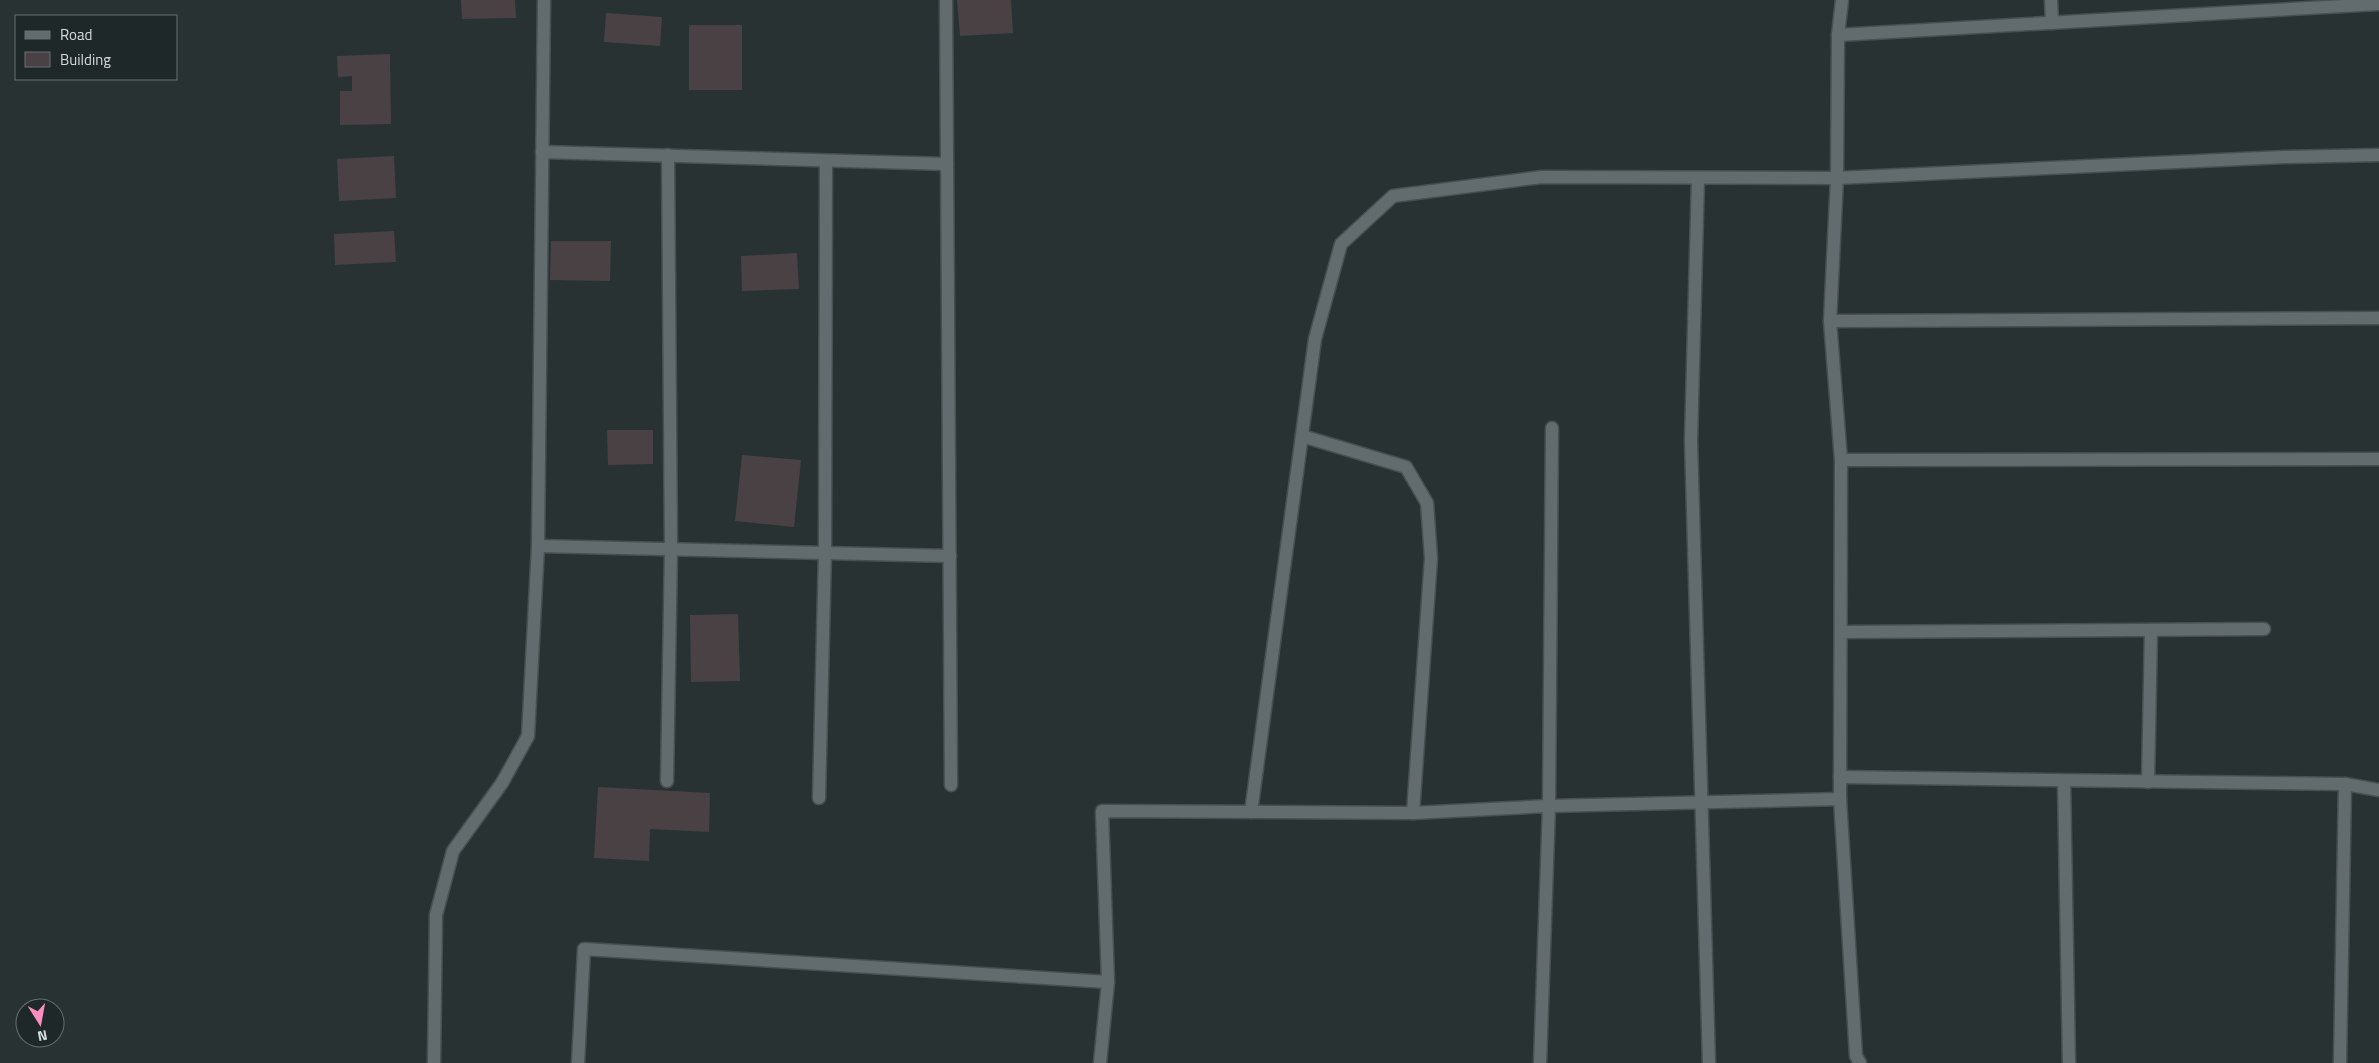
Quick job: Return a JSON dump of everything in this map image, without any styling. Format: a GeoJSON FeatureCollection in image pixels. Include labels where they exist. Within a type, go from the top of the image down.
{"type":"FeatureCollection","features":[{"type":"Feature","properties":{"kind":"street"},"geometry":{"type":"LineString","coordinates":[[434,1063],[436,916],[453,851],[502,783],[528,736],[538,546],[544,0]]}},
{"type":"Feature","properties":{"kind":"street"},"geometry":{"type":"LineString","coordinates":[[946,0],[951,785]]}},
{"type":"Feature","properties":{"kind":"street"},"geometry":{"type":"LineString","coordinates":[[1842,0],[1838,35],[1836,178],[1830,321],[1841,460],[1840,799],[1856,1056],[1860,1063]]}},
{"type":"Feature","properties":{"kind":"street"},"geometry":{"type":"LineString","coordinates":[[2051,0],[2052,22]]}},
{"type":"Feature","properties":{"kind":"street"},"geometry":{"type":"LineString","coordinates":[[1838,35],[2379,4]]}},
{"type":"Feature","properties":{"kind":"street"},"geometry":{"type":"LineString","coordinates":[[542,152],[947,164]]}},
{"type":"Feature","properties":{"kind":"street"},"geometry":{"type":"LineString","coordinates":[[667,781],[671,549],[668,155]]}},
{"type":"Feature","properties":{"kind":"street"},"geometry":{"type":"LineString","coordinates":[[1251,812],[1315,339],[1341,244],[1393,196],[1542,177],[1836,178],[2284,157],[2379,155]]}},
{"type":"Feature","properties":{"kind":"street"},"geometry":{"type":"LineString","coordinates":[[819,798],[825,552],[826,161]]}},
{"type":"Feature","properties":{"kind":"street"},"geometry":{"type":"LineString","coordinates":[[1698,178],[1691,441],[1703,802],[1709,1063]]}},
{"type":"Feature","properties":{"kind":"street"},"geometry":{"type":"LineString","coordinates":[[1830,321],[2379,318]]}},
{"type":"Feature","properties":{"kind":"street"},"geometry":{"type":"LineString","coordinates":[[1540,1063],[1549,806],[1552,428]]}},
{"type":"Feature","properties":{"kind":"street"},"geometry":{"type":"LineString","coordinates":[[1302,436],[1406,467],[1427,503],[1431,558],[1414,813]]}},
{"type":"Feature","properties":{"kind":"street"},"geometry":{"type":"LineString","coordinates":[[1841,460],[2379,460]]}},
{"type":"Feature","properties":{"kind":"street"},"geometry":{"type":"LineString","coordinates":[[538,546],[950,556]]}},
{"type":"Feature","properties":{"kind":"street"},"geometry":{"type":"LineString","coordinates":[[1841,632],[2264,629]]}},
{"type":"Feature","properties":{"kind":"street"},"geometry":{"type":"LineString","coordinates":[[2148,782],[2152,630]]}},
{"type":"Feature","properties":{"kind":"street"},"geometry":{"type":"LineString","coordinates":[[1840,777],[2345,784],[2379,790]]}},
{"type":"Feature","properties":{"kind":"street"},"geometry":{"type":"LineString","coordinates":[[2064,781],[2069,1063]]}},
{"type":"Feature","properties":{"kind":"street"},"geometry":{"type":"LineString","coordinates":[[2340,1063],[2345,784]]}},
{"type":"Feature","properties":{"kind":"street"},"geometry":{"type":"LineString","coordinates":[[1100,1063],[1108,982],[1102,811],[1414,813],[1549,806],[1840,799]]}},
{"type":"Feature","properties":{"kind":"street"},"geometry":{"type":"LineString","coordinates":[[578,1063],[584,949],[1108,982]]}},
{"type":"Feature","properties":{"kind":"building"},"geometry":{"type":"Polygon","coordinates":[[[461,0],[515,0],[516,18],[462,19],[461,0]]]}},
{"type":"Feature","properties":{"kind":"building"},"geometry":{"type":"Polygon","coordinates":[[[957,0],[1011,0],[1013,33],[960,36],[957,0]]]}},
{"type":"Feature","properties":{"kind":"building"},"geometry":{"type":"Polygon","coordinates":[[[606,13],[662,17],[660,46],[604,42],[606,13]]]}},
{"type":"Feature","properties":{"kind":"building"},"geometry":{"type":"Polygon","coordinates":[[[689,25],[742,25],[742,90],[689,90],[689,25]]]}},
{"type":"Feature","properties":{"kind":"building"},"geometry":{"type":"Polygon","coordinates":[[[390,54],[391,124],[340,125],[340,91],[352,91],[352,76],[338,77],[337,56],[390,54]]]}},
{"type":"Feature","properties":{"kind":"building"},"geometry":{"type":"Polygon","coordinates":[[[394,156],[396,198],[339,201],[337,159],[394,156]]]}},
{"type":"Feature","properties":{"kind":"building"},"geometry":{"type":"Polygon","coordinates":[[[394,231],[396,262],[335,265],[334,234],[394,231]]]}},
{"type":"Feature","properties":{"kind":"building"},"geometry":{"type":"Polygon","coordinates":[[[551,241],[611,241],[610,281],[550,280],[551,241]]]}},
{"type":"Feature","properties":{"kind":"building"},"geometry":{"type":"Polygon","coordinates":[[[797,253],[799,289],[742,291],[741,256],[797,253]]]}},
{"type":"Feature","properties":{"kind":"building"},"geometry":{"type":"Polygon","coordinates":[[[607,430],[653,430],[653,464],[608,465],[607,430]]]}},
{"type":"Feature","properties":{"kind":"building"},"geometry":{"type":"Polygon","coordinates":[[[742,455],[801,460],[794,527],[735,521],[742,455]]]}},
{"type":"Feature","properties":{"kind":"building"},"geometry":{"type":"Polygon","coordinates":[[[738,614],[740,681],[691,682],[690,615],[738,614]]]}},
{"type":"Feature","properties":{"kind":"building"},"geometry":{"type":"Polygon","coordinates":[[[598,787],[710,793],[709,832],[650,829],[649,861],[594,858],[598,787]]]}}]}
